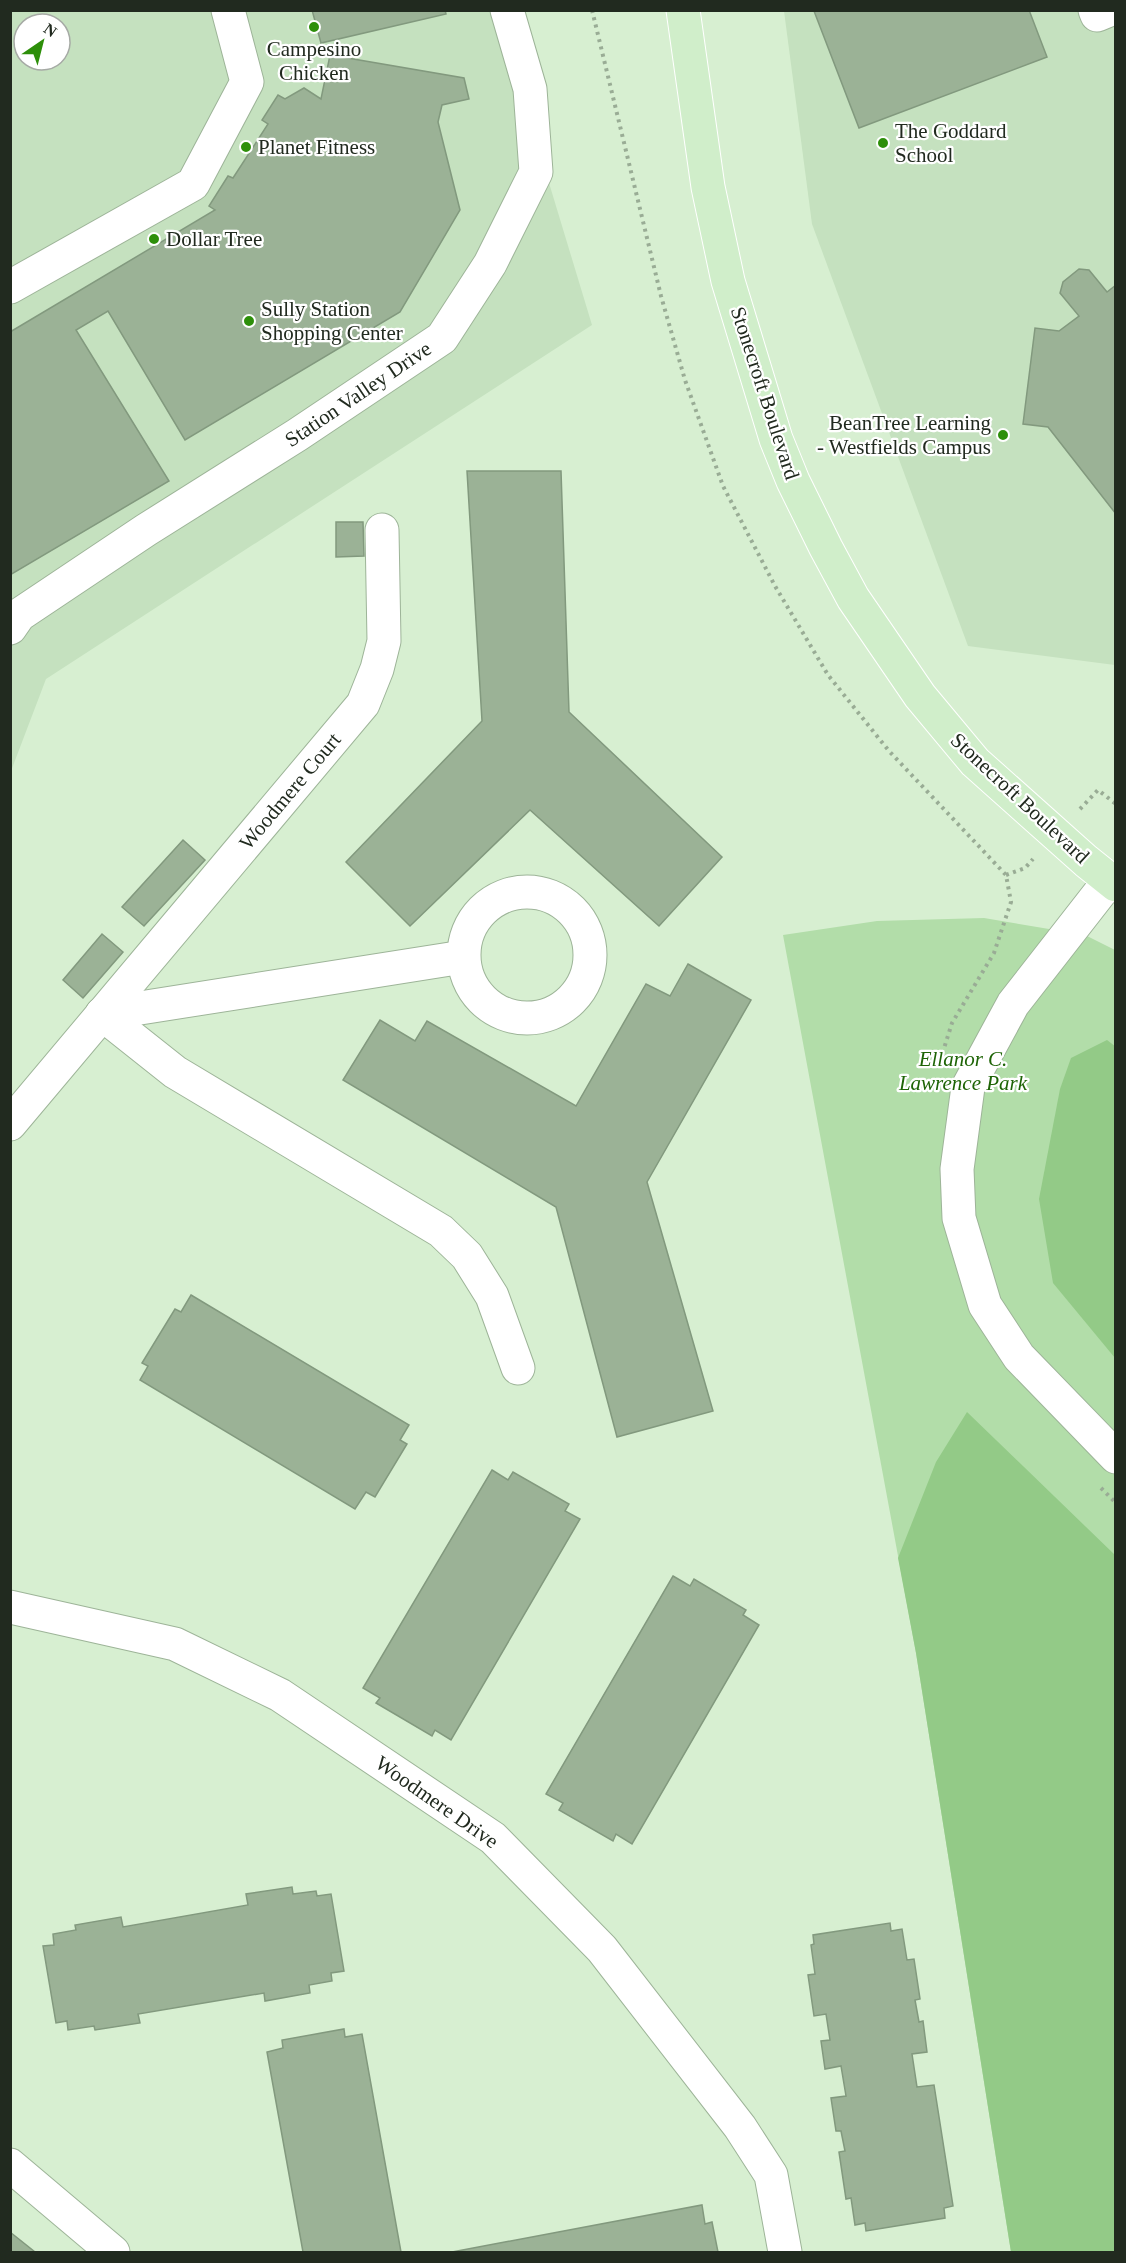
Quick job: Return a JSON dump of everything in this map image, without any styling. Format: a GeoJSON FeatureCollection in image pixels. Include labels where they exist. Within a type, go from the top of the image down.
{"type":"FeatureCollection","features":[{"type":"Feature","properties":{"kind":"main road","name":"Stonecroft Boulevard"},"geometry":{"type":"LineString","coordinates":[[683,10],[708,187],[728,281],[776,440],[793,482],[821,539],[853,598],[920,696],[948,731],[975,762],[1112,883]]}},
{"type":"Feature","properties":{"kind":"street"},"geometry":{"type":"LineString","coordinates":[[10,287],[193,184],[247,82],[228,10]]}},
{"type":"Feature","properties":{"kind":"street","name":"Station Valley Drive"},"geometry":{"type":"LineString","coordinates":[[10,628],[19,615],[442,338],[490,264],[536,172],[530,89],[507,10]]}},
{"type":"Feature","properties":{"kind":"street"},"geometry":{"type":"LineString","coordinates":[[1095,10],[1097,15],[1109,10]]}},
{"type":"Feature","properties":{"kind":"street","name":"Woodmere Court"},"geometry":{"type":"LineString","coordinates":[[10,1124],[363,704],[377,669],[384,641],[382,530]]}},
{"type":"Feature","properties":{"kind":"street"},"geometry":{"type":"LineString","coordinates":[[1112,883],[1013,1004],[968,1087],[957,1169],[959,1218],[985,1305],[1019,1357],[1116,1457]]}},
{"type":"Feature","properties":{"kind":"street"},"geometry":{"type":"LineString","coordinates":[[102,1014],[463,957]]}},
{"type":"Feature","properties":{"kind":"street"},"geometry":{"type":"LineString","coordinates":[[102,1014],[175,1072],[441,1231],[466,1256],[492,1296],[518,1368]]}},
{"type":"Feature","properties":{"kind":"street","name":"Woodmere Drive"},"geometry":{"type":"LineString","coordinates":[[10,1607],[175,1644],[280,1695],[493,1838],[602,1949],[740,2127],[771,2175],[785,2253]]}},
{"type":"Feature","properties":{"kind":"street"},"geometry":{"type":"LineString","coordinates":[[10,2165],[113,2253]]}},
{"type":"Feature","properties":{"kind":"path"},"geometry":{"type":"LineString","coordinates":[[592,10],[661,296],[685,380],[723,486],[775,585],[828,675],[889,751],[1006,875],[1011,902],[994,953],[952,1023],[939,1066]]}},
{"type":"Feature","properties":{"kind":"path"},"geometry":{"type":"LineString","coordinates":[[1100,1487],[1116,1503]]}},
{"type":"Feature","properties":{"kind":"shaded area"},"geometry":{"type":"Polygon","coordinates":[[[11,11],[497,11],[592,325],[46,679],[11,771],[11,11]]]}},
{"type":"Feature","properties":{"kind":"shaded area","name":"BeanTree Learning - Westfields Campus"},"geometry":{"type":"Polygon","coordinates":[[[784,11],[1115,11],[1115,665],[968,646],[812,224],[784,11]]]}},
{"type":"Feature","properties":{"kind":"green space","name":"Ellanor C. Lawrence Park"},"geometry":{"type":"Polygon","coordinates":[[[984,918],[1085,935],[1115,950],[1115,2252],[1011,2252],[916,1653],[783,935],[877,921],[984,918]]]}},
{"type":"Feature","properties":{"kind":"green space"},"geometry":{"type":"Polygon","coordinates":[[[1107,1040],[1116,1047],[1115,1358],[1053,1283],[1039,1199],[1060,1089],[1071,1058],[1107,1040]]]}},
{"type":"Feature","properties":{"kind":"green space"},"geometry":{"type":"Polygon","coordinates":[[[967,1412],[1115,1555],[1115,2252],[1011,2252],[916,1653],[898,1558],[936,1462],[967,1412]]]}},
{"type":"Feature","properties":{"kind":"building"},"geometry":{"type":"Polygon","coordinates":[[[312,10],[445,10],[446,14],[321,43],[312,10]]]}},
{"type":"Feature","properties":{"kind":"building"},"geometry":{"type":"Polygon","coordinates":[[[1029,10],[1047,57],[859,128],[814,11],[1029,10]]]}},
{"type":"Feature","properties":{"kind":"building","name":"Sully Station Shopping Center"},"geometry":{"type":"Polygon","coordinates":[[[330,55],[464,78],[469,99],[442,105],[438,122],[460,210],[400,312],[185,440],[108,311],[76,330],[169,481],[10,575],[10,332],[215,210],[209,206],[228,176],[233,178],[268,124],[262,120],[278,95],[285,99],[304,88],[321,99],[330,55]]]}},
{"type":"Feature","properties":{"kind":"building"},"geometry":{"type":"Polygon","coordinates":[[[1079,269],[1089,270],[1107,292],[1116,285],[1116,514],[1048,427],[1023,424],[1035,328],[1059,331],[1079,316],[1060,293],[1063,282],[1079,269]]]}},
{"type":"Feature","properties":{"kind":"building"},"geometry":{"type":"Polygon","coordinates":[[[467,471],[561,471],[569,712],[722,857],[659,926],[530,810],[410,926],[346,862],[482,721],[467,471]]]}},
{"type":"Feature","properties":{"kind":"building"},"geometry":{"type":"Polygon","coordinates":[[[336,522],[363,522],[364,556],[336,557],[336,522]]]}},
{"type":"Feature","properties":{"kind":"building"},"geometry":{"type":"Polygon","coordinates":[[[183,840],[205,860],[144,926],[122,907],[183,840]]]}},
{"type":"Feature","properties":{"kind":"building"},"geometry":{"type":"Polygon","coordinates":[[[102,934],[123,952],[83,998],[63,980],[102,934]]]}},
{"type":"Feature","properties":{"kind":"building"},"geometry":{"type":"Polygon","coordinates":[[[688,964],[751,1000],[647,1182],[713,1411],[617,1437],[556,1207],[343,1080],[380,1020],[415,1041],[427,1021],[576,1106],[646,984],[670,996],[688,964]]]}},
{"type":"Feature","properties":{"kind":"building"},"geometry":{"type":"Polygon","coordinates":[[[191,1295],[409,1425],[400,1440],[407,1444],[375,1497],[366,1492],[355,1509],[140,1380],[148,1366],[142,1363],[175,1309],[181,1312],[191,1295]]]}},
{"type":"Feature","properties":{"kind":"building"},"geometry":{"type":"Polygon","coordinates":[[[492,1470],[508,1480],[513,1472],[569,1504],[565,1511],[580,1519],[451,1740],[435,1730],[432,1736],[376,1703],[380,1698],[363,1688],[492,1470]]]}},
{"type":"Feature","properties":{"kind":"building"},"geometry":{"type":"Polygon","coordinates":[[[673,1576],[690,1586],[694,1579],[746,1610],[743,1615],[759,1625],[632,1844],[616,1834],[613,1841],[559,1810],[563,1803],[546,1794],[673,1576]]]}},
{"type":"Feature","properties":{"kind":"building"},"geometry":{"type":"Polygon","coordinates":[[[292,1887],[293,1894],[316,1891],[317,1896],[331,1894],[344,1971],[331,1973],[332,1981],[309,1985],[310,1993],[265,2001],[264,1993],[138,2014],[140,2023],[95,2030],[94,2026],[68,2030],[67,2021],[56,2023],[43,1946],[54,1945],[53,1934],[76,1930],[75,1925],[121,1917],[123,1927],[248,1905],[246,1894],[292,1887]]]}},
{"type":"Feature","properties":{"kind":"building"},"geometry":{"type":"Polygon","coordinates":[[[890,1923],[891,1931],[902,1929],[907,1960],[914,1959],[920,1999],[915,2000],[919,2022],[923,2021],[927,2052],[912,2054],[917,2087],[934,2085],[953,2206],[944,2208],[945,2218],[866,2231],[865,2223],[855,2225],[851,2198],[846,2199],[839,2152],[845,2151],[841,2131],[836,2131],[831,2098],[846,2096],[841,2066],[825,2069],[821,2041],[830,2040],[826,2014],[814,2016],[808,1975],[815,1974],[811,1945],[814,1944],[813,1935],[890,1923]]]}},
{"type":"Feature","properties":{"kind":"building"},"geometry":{"type":"Polygon","coordinates":[[[344,2029],[345,2037],[362,2034],[401,2252],[303,2252],[267,2052],[283,2048],[282,2040],[344,2029]]]}},
{"type":"Feature","properties":{"kind":"building"},"geometry":{"type":"Polygon","coordinates":[[[702,2205],[705,2224],[712,2222],[718,2252],[452,2252],[702,2205]]]}},
{"type":"Feature","properties":{"kind":"building"},"geometry":{"type":"Polygon","coordinates":[[[10,2232],[35,2252],[10,2252],[10,2232]]]}},
{"type":"Feature","properties":{"kind":"place","name":"Campesino Chicken"},"geometry":{"type":"Point","coordinates":[314,27]}},
{"type":"Feature","properties":{"kind":"place","name":"The Goddard School"},"geometry":{"type":"Point","coordinates":[883,143]}},
{"type":"Feature","properties":{"kind":"place","name":"Planet Fitness"},"geometry":{"type":"Point","coordinates":[246,147]}},
{"type":"Feature","properties":{"kind":"place","name":"Dollar Tree"},"geometry":{"type":"Point","coordinates":[154,239]}},
{"type":"Feature","properties":{"kind":"place","name":"Sully Station Shopping Center"},"geometry":{"type":"Point","coordinates":[249,321]}},
{"type":"Feature","properties":{"kind":"place","name":"BeanTree Learning - Westfields Campus"},"geometry":{"type":"Point","coordinates":[1003,435]}}]}
